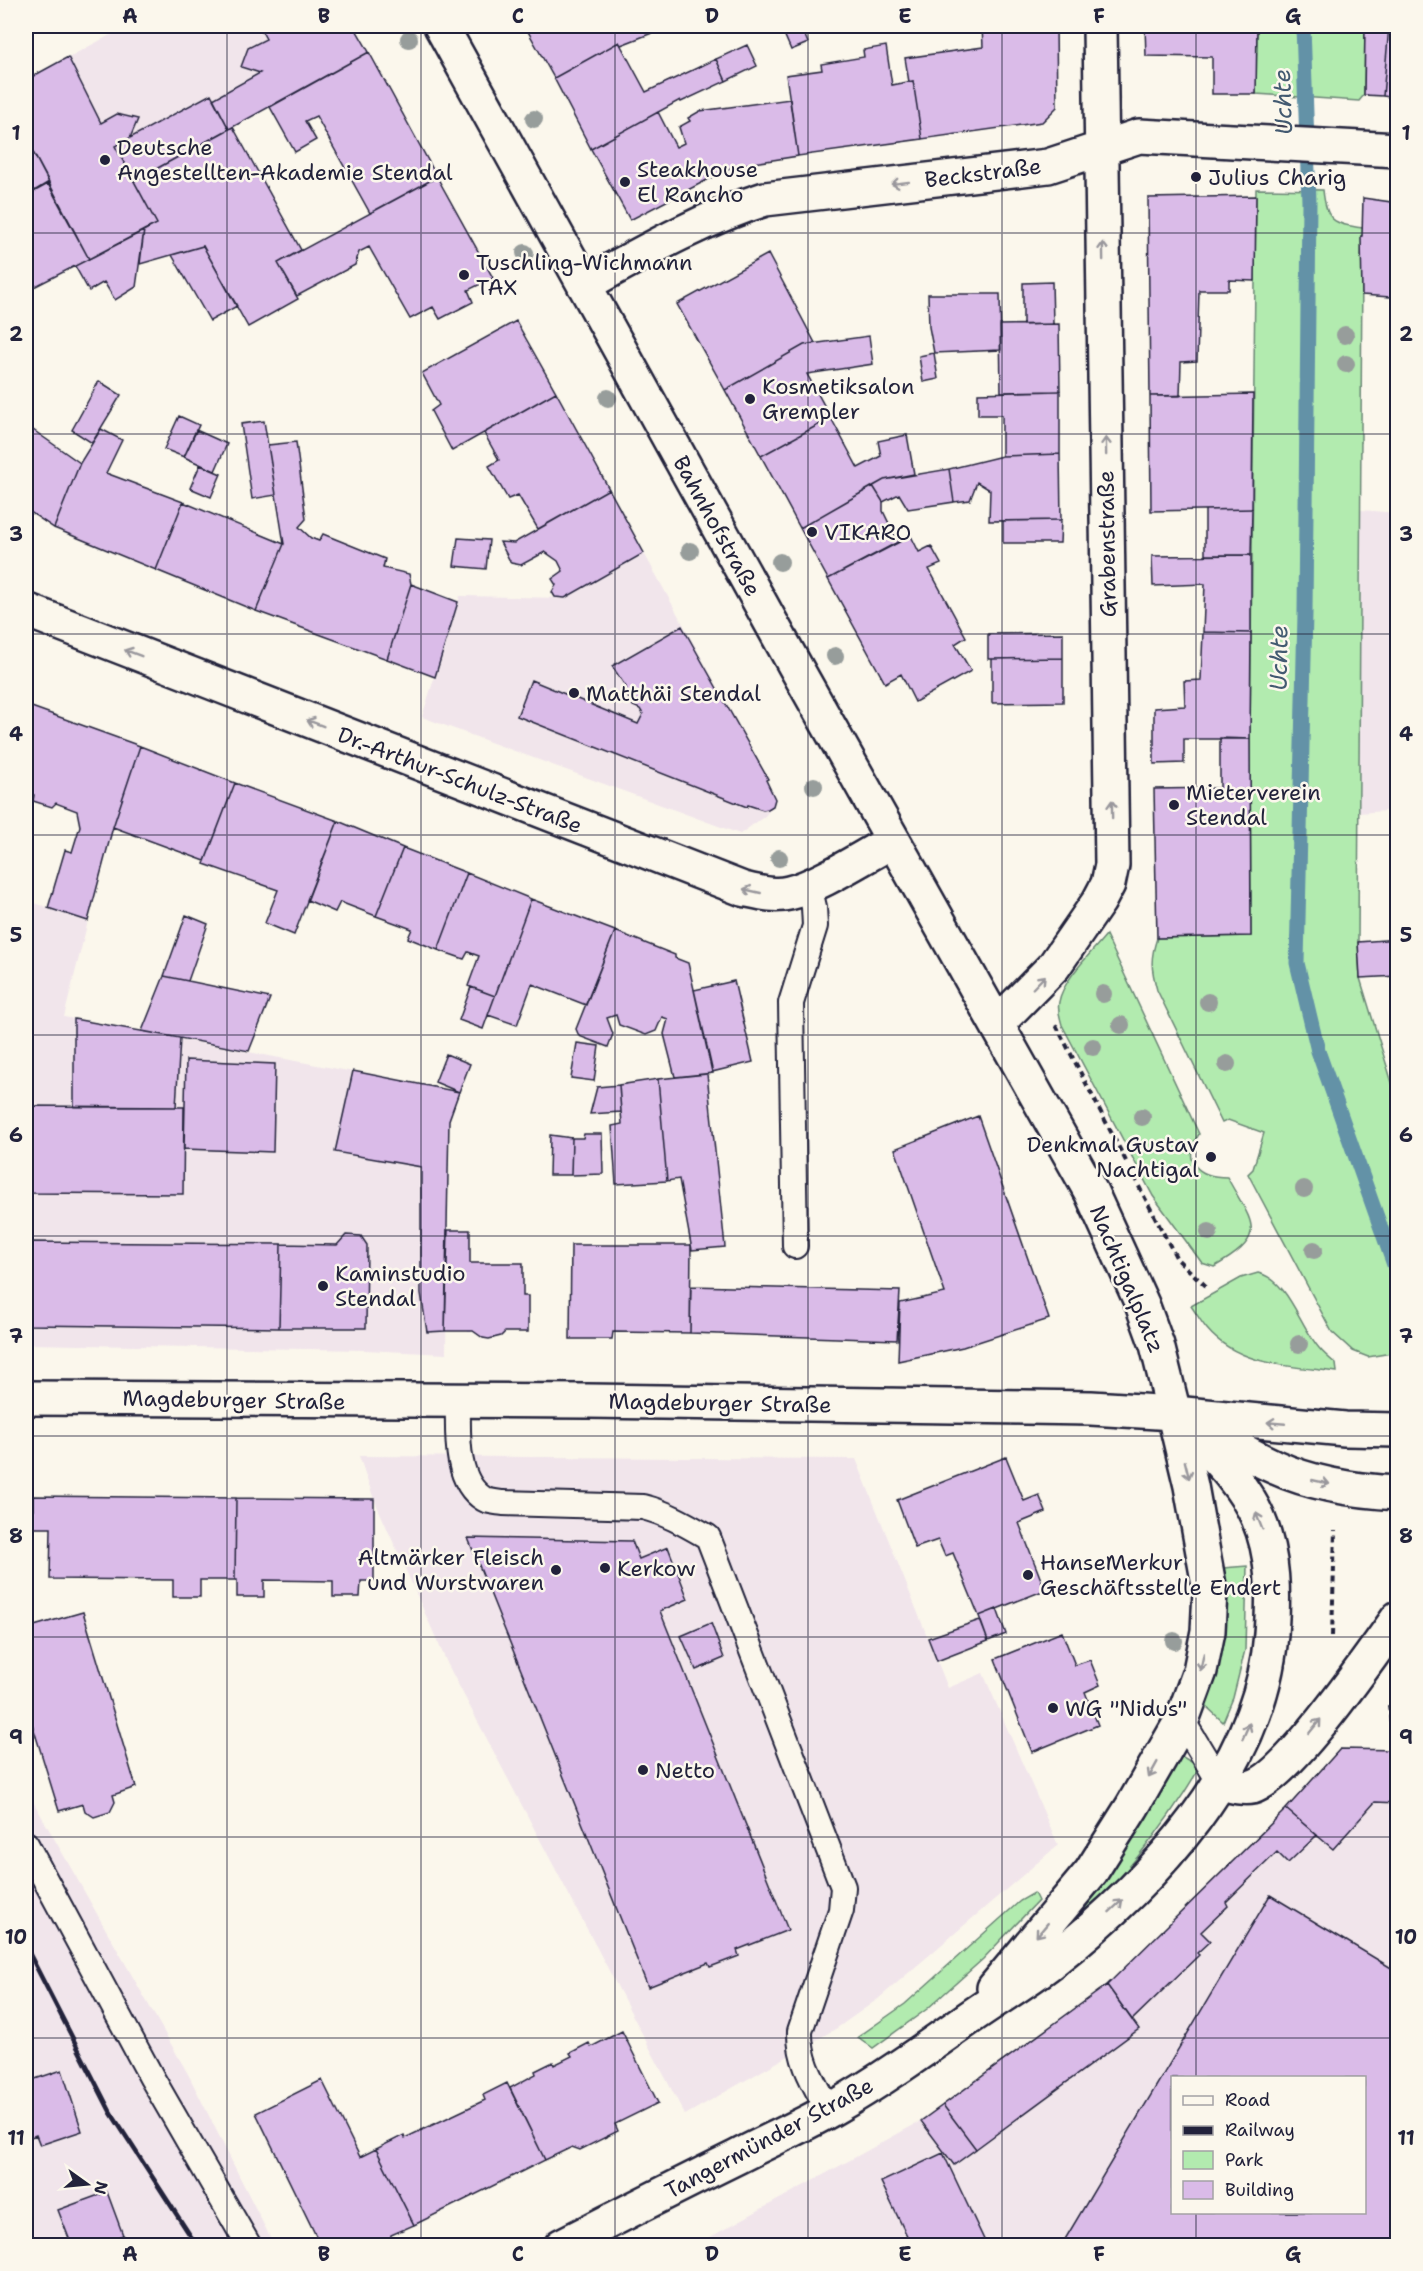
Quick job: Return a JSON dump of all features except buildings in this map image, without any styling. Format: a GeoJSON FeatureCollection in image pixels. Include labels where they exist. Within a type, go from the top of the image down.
{"type":"FeatureCollection","features":[{"type":"Feature","properties":{"kind":"street","name":"Bahnhofstraße"},"geometry":{"type":"LineString","coordinates":[[441,26],[893,841],[998,1023]]}},
{"type":"Feature","properties":{"kind":"street","name":"Grabenstraße"},"geometry":{"type":"LineString","coordinates":[[998,1023],[1054,966],[1099,902],[1108,884],[1112,865],[1100,26]]}},
{"type":"Feature","properties":{"kind":"street","name":"Beckstraße"},"geometry":{"type":"LineString","coordinates":[[584,285],[687,230],[765,199],[1048,166],[1139,136],[1398,150]]}},
{"type":"Feature","properties":{"kind":"street","name":"Dr.-Arthur-Schulz-Straße"},"geometry":{"type":"LineString","coordinates":[[26,610],[743,889],[767,894],[787,894],[808,886],[893,841]]}},
{"type":"Feature","properties":{"kind":"street","name":"Nachtigalplatz"},"geometry":{"type":"LineString","coordinates":[[998,1023],[1086,1183],[1120,1255],[1157,1345],[1191,1486],[1209,1591],[1208,1631],[1200,1671],[1182,1720]]}},
{"type":"Feature","properties":{"kind":"street","name":"Magdeburger Straße"},"geometry":{"type":"LineString","coordinates":[[26,1398],[588,1401],[1091,1408],[1173,1413],[1276,1467],[1315,1481],[1368,1492],[1398,1493]]}},
{"type":"Feature","properties":{"kind":"street","name":"Nachtigalplatz"},"geometry":{"type":"LineString","coordinates":[[1173,1413],[1246,1494],[1259,1520],[1270,1556],[1273,1576],[1270,1649],[1264,1681],[1248,1729],[1220,1783]]}},
{"type":"Feature","properties":{"kind":"street"},"geometry":{"type":"LineString","coordinates":[[1173,1413],[1345,1429],[1398,1430]]}},
{"type":"Feature","properties":{"kind":"street"},"geometry":{"type":"LineString","coordinates":[[1220,1783],[1250,1787],[1267,1780],[1286,1763],[1357,1675],[1398,1618]]}},
{"type":"Feature","properties":{"kind":"street","name":"Tangermünder Straße"},"geometry":{"type":"LineString","coordinates":[[969,2018],[1091,1872],[1182,1720]]}},
{"type":"Feature","properties":{"kind":"street","name":"Tangermünder Straße"},"geometry":{"type":"LineString","coordinates":[[561,2246],[829,2111],[906,2064],[1049,1964],[1127,1895],[1184,1832],[1220,1783]]}},
{"type":"Feature","properties":{"kind":"lane"},"geometry":{"type":"LineString","coordinates":[[795,1246],[791,1003],[815,926],[814,906],[808,886]]}},
{"type":"Feature","properties":{"kind":"lane"},"geometry":{"type":"LineString","coordinates":[[458,1402],[459,1445],[464,1471],[470,1487],[485,1500],[503,1503],[643,1507],[676,1518],[708,1537],[843,1887],[841,1910],[800,2031],[805,2067],[829,2111]]}},
{"type":"Feature","properties":{"kind":"lane"},"geometry":{"type":"LineString","coordinates":[[1182,1720],[1220,1783]]}},
{"type":"Feature","properties":{"kind":"lane"},"geometry":{"type":"LineString","coordinates":[[26,1844],[152,2078],[249,2246]]}},
{"type":"Feature","properties":{"kind":"path"},"geometry":{"type":"LineString","coordinates":[[1029,993],[1054,1022],[1177,1259],[1207,1287]]}},
{"type":"Feature","properties":{"kind":"path"},"geometry":{"type":"LineString","coordinates":[[1334,1557],[1331,1651],[1357,1675]]}},
{"type":"Feature","properties":{"kind":"path"},"geometry":{"type":"LineString","coordinates":[[1393,1803],[1394,1750]]}},
{"type":"Feature","properties":{"kind":"shaded area","name":"Deutsche Angestellten-Akademie Stendal"},"geometry":{"type":"Polygon","coordinates":[[[127,26],[354,26],[369,52],[134,181],[144,230],[89,259],[26,139],[26,80],[127,26]]]}},
{"type":"Feature","properties":{"kind":"shaded area"},"geometry":{"type":"Polygon","coordinates":[[[1361,510],[1397,513],[1398,810],[1359,813],[1361,510]]]}},
{"type":"Feature","properties":{"kind":"shaded area","name":"Matthäi Stendal"},"geometry":{"type":"Polygon","coordinates":[[[644,553],[768,779],[766,780],[775,796],[773,806],[765,816],[740,834],[422,717],[460,596],[565,598],[644,553]]]}},
{"type":"Feature","properties":{"kind":"shaded area"},"geometry":{"type":"Polygon","coordinates":[[[26,900],[88,921],[64,1017],[459,1092],[449,1120],[446,1354],[365,1350],[26,1344],[26,900]]]}},
{"type":"Feature","properties":{"kind":"shaded area"},"geometry":{"type":"Polygon","coordinates":[[[359,1456],[856,1459],[948,1688],[983,1673],[1058,1845],[878,1999],[837,2028],[685,2115],[448,1665],[374,1499],[359,1456]]]}},
{"type":"Feature","properties":{"kind":"shaded area"},"geometry":{"type":"Polygon","coordinates":[[[1340,1749],[1397,1750],[1397,2245],[694,2246],[921,2121],[1099,1992],[1286,1809],[1340,1749]]]}},
{"type":"Feature","properties":{"kind":"shaded area"},"geometry":{"type":"Polygon","coordinates":[[[26,1789],[188,2074],[274,2245],[26,2245],[26,1789]]]}},
{"type":"Feature","properties":{"kind":"green space"},"geometry":{"type":"Polygon","coordinates":[[[1257,26],[1365,26],[1364,95],[1359,101],[1256,94],[1257,26]]]}},
{"type":"Feature","properties":{"kind":"green space"},"geometry":{"type":"Polygon","coordinates":[[[1256,189],[1323,190],[1326,208],[1333,219],[1345,225],[1363,228],[1358,942],[1360,978],[1397,1099],[1397,1352],[1368,1357],[1353,1351],[1332,1332],[1248,1174],[1253,1169],[1264,1133],[1228,1120],[1222,1123],[1157,990],[1153,969],[1152,958],[1157,938],[1251,936],[1250,739],[1256,189]]]}},
{"type":"Feature","properties":{"kind":"green space"},"geometry":{"type":"Polygon","coordinates":[[[1106,935],[1199,1134],[1192,1153],[1195,1166],[1208,1174],[1227,1177],[1249,1218],[1250,1237],[1232,1256],[1214,1267],[1202,1263],[1153,1196],[1062,1025],[1058,1008],[1061,994],[1078,967],[1106,935]]]}},
{"type":"Feature","properties":{"kind":"green space"},"geometry":{"type":"Polygon","coordinates":[[[1258,1273],[1278,1284],[1293,1304],[1312,1339],[1336,1364],[1337,1372],[1284,1366],[1234,1350],[1220,1341],[1205,1326],[1191,1306],[1241,1278],[1258,1273]]]}},
{"type":"Feature","properties":{"kind":"green space"},"geometry":{"type":"Polygon","coordinates":[[[1247,1566],[1245,1650],[1233,1698],[1223,1722],[1206,1706],[1218,1666],[1226,1624],[1223,1568],[1247,1566]]]}},
{"type":"Feature","properties":{"kind":"green space"},"geometry":{"type":"Polygon","coordinates":[[[1181,1756],[1200,1767],[1186,1790],[1140,1854],[1105,1895],[1067,1932],[1062,1925],[1143,1818],[1181,1756]]]}},
{"type":"Feature","properties":{"kind":"green space"},"geometry":{"type":"Polygon","coordinates":[[[1034,1893],[1038,1901],[983,1959],[927,2009],[873,2048],[858,2037],[905,2004],[1020,1901],[1034,1893]]]}},
{"type":"Feature","properties":{"kind":"waterway","name":"Uchte"},"geometry":{"type":"LineString","coordinates":[[1303,26],[1309,202],[1305,613],[1297,963],[1318,1051],[1398,1276]]}},
{"type":"Feature","properties":{"kind":"railway"},"geometry":{"type":"LineString","coordinates":[[26,1947],[111,2113],[197,2246]]}},
{"type":"Feature","properties":{"kind":"place","name":"Deutsche Angestellten-Akademie Stendal"},"geometry":{"type":"Point","coordinates":[105,160]}},
{"type":"Feature","properties":{"kind":"place","name":"Julius Charig"},"geometry":{"type":"Point","coordinates":[1196,177]}},
{"type":"Feature","properties":{"kind":"place","name":"Steakhouse El Rancho"},"geometry":{"type":"Point","coordinates":[625,182]}},
{"type":"Feature","properties":{"kind":"place","name":"Tuschling-Wichmann TAX"},"geometry":{"type":"Point","coordinates":[464,275]}},
{"type":"Feature","properties":{"kind":"place","name":"Kosmetiksalon Grempler"},"geometry":{"type":"Point","coordinates":[750,399]}},
{"type":"Feature","properties":{"kind":"place","name":"VIKARO"},"geometry":{"type":"Point","coordinates":[812,532]}},
{"type":"Feature","properties":{"kind":"place","name":"Matthäi Stendal"},"geometry":{"type":"Point","coordinates":[574,693]}},
{"type":"Feature","properties":{"kind":"place","name":"Mieterverein Stendal"},"geometry":{"type":"Point","coordinates":[1174,805]}},
{"type":"Feature","properties":{"kind":"place","name":"Denkmal Gustav Nachtigal"},"geometry":{"type":"Point","coordinates":[1211,1157]}},
{"type":"Feature","properties":{"kind":"place","name":"Kaminstudio Stendal"},"geometry":{"type":"Point","coordinates":[323,1286]}},
{"type":"Feature","properties":{"kind":"place","name":"Kerkow"},"geometry":{"type":"Point","coordinates":[605,1568]}},
{"type":"Feature","properties":{"kind":"place","name":"Altmärker Fleisch und Wurstwaren"},"geometry":{"type":"Point","coordinates":[556,1570]}},
{"type":"Feature","properties":{"kind":"place","name":"HanseMerkur Geschäftsstelle Endert"},"geometry":{"type":"Point","coordinates":[1028,1575]}},
{"type":"Feature","properties":{"kind":"place","name":"WG \"Nidus\""},"geometry":{"type":"Point","coordinates":[1053,1708]}},
{"type":"Feature","properties":{"kind":"place","name":"Netto"},"geometry":{"type":"Point","coordinates":[643,1770]}}]}
